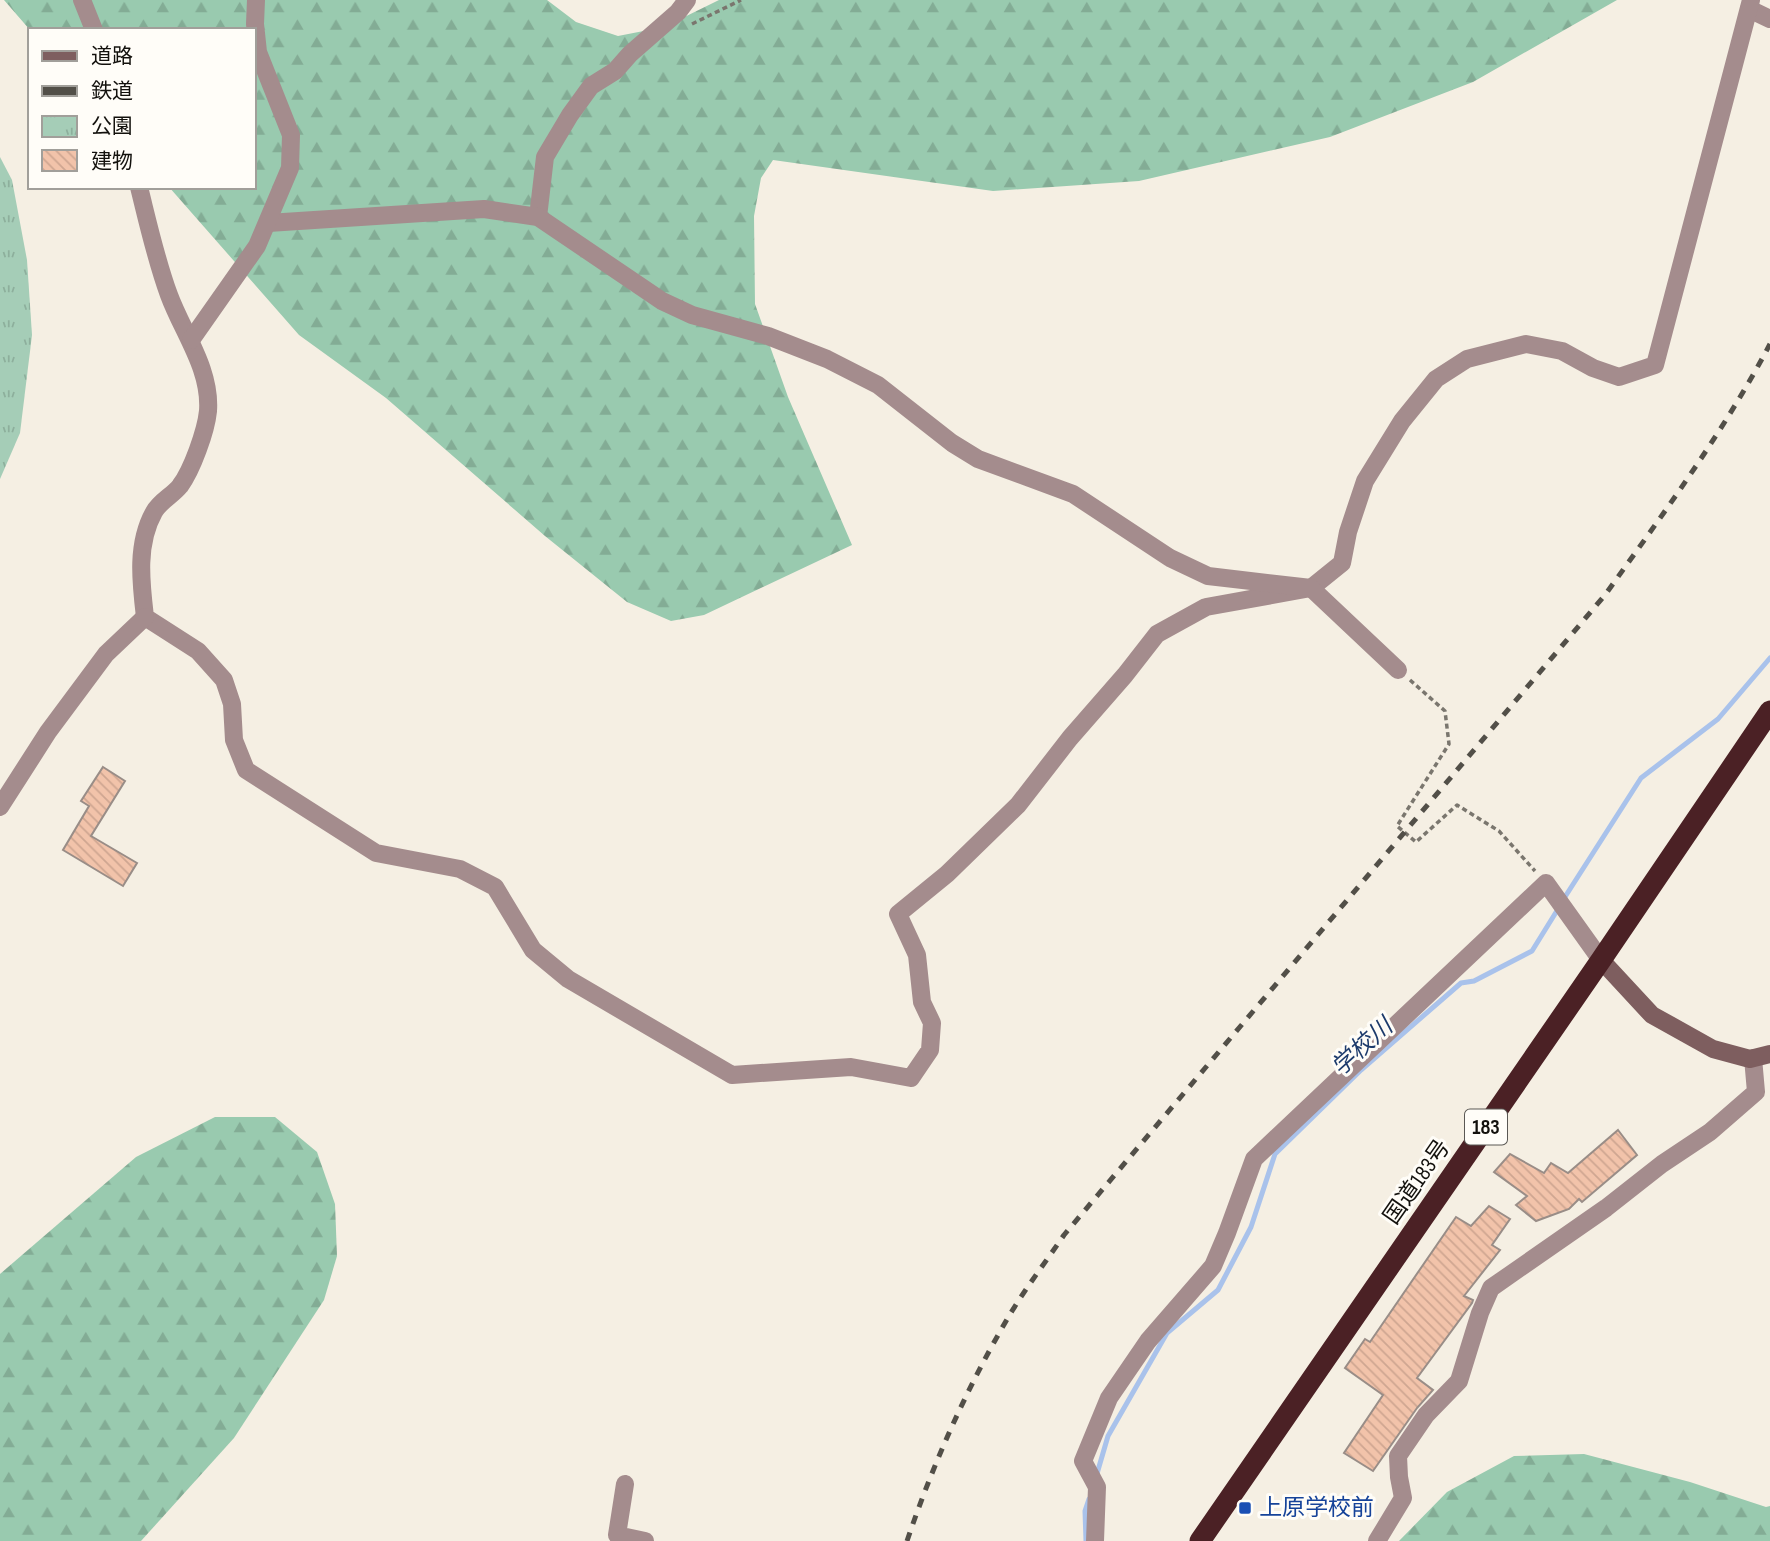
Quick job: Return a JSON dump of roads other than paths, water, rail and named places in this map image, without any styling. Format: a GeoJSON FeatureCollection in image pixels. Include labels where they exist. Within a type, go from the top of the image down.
{"type":"FeatureCollection","features":[{"type":"Feature","properties":{"kind":"highway","name":"国道183号"},"geometry":{"type":"LineString","coordinates":[[1200,1541],[1770,711]]}},
{"type":"Feature","properties":{"kind":"street"},"geometry":{"type":"LineString","coordinates":[[82,0],[93,28]]}},
{"type":"Feature","properties":{"kind":"street"},"geometry":{"type":"LineString","coordinates":[[255,28],[256,0]]}},
{"type":"Feature","properties":{"kind":"street"},"geometry":{"type":"LineString","coordinates":[[538,217],[545,157],[570,115],[591,86],[615,71],[678,12],[687,0]]}},
{"type":"Feature","properties":{"kind":"street"},"geometry":{"type":"LineString","coordinates":[[140,189],[170,298],[191,340],[208,399],[208,414],[190,469],[179,486],[155,511],[146,530],[141,587],[145,617],[198,651],[224,680],[232,704],[234,740],[246,770],[376,853],[460,869],[495,887],[533,950],[568,979],[732,1075],[851,1067],[911,1077],[930,1050],[932,1023],[922,1002],[917,955],[898,915],[947,874],[1018,805],[1157,634],[1206,607],[1311,588],[1342,563],[1348,532],[1365,481],[1402,421],[1436,379],[1468,359],[1526,344],[1562,351],[1593,368],[1619,377],[1655,365],[1750,5],[1770,19]]}},
{"type":"Feature","properties":{"kind":"street"},"geometry":{"type":"LineString","coordinates":[[191,340],[257,246],[290,168],[291,135],[258,52],[256,33]]}},
{"type":"Feature","properties":{"kind":"street"},"geometry":{"type":"LineString","coordinates":[[268,223],[484,209],[538,217],[662,302],[692,315],[768,336],[827,359],[878,385],[952,443],[978,459],[1073,494],[1180,562],[1208,576],[1311,588],[1398,670]]}},
{"type":"Feature","properties":{"kind":"street"},"geometry":{"type":"LineString","coordinates":[[0,807],[48,732],[106,654],[145,617]]}},
{"type":"Feature","properties":{"kind":"street"},"geometry":{"type":"LineString","coordinates":[[1095,1541],[1097,1487],[1083,1461],[1109,1398],[1148,1341],[1213,1266],[1254,1159],[1546,883],[1601,960],[1652,1015],[1713,1049],[1762,1056],[1756,1092],[1710,1132],[1491,1288],[1480,1313],[1459,1381],[1426,1415],[1398,1457],[1398,1477],[1403,1498],[1377,1541]]}},
{"type":"Feature","properties":{"kind":"street"},"geometry":{"type":"LineString","coordinates":[[625,1484],[617,1535],[645,1541]]}},
{"type":"Feature","properties":{"kind":"waterway","name":"学校川"},"geometry":{"type":"LineString","coordinates":[[1563,900],[1641,778],[1718,719],[1770,658]]}},
{"type":"Feature","properties":{"kind":"waterway","name":"学校川"},"geometry":{"type":"LineString","coordinates":[[1096,1477],[1108,1436],[1167,1333],[1218,1290],[1251,1227],[1275,1154],[1361,1070],[1461,983],[1474,981],[1532,951],[1558,909]]}},
{"type":"Feature","properties":{"kind":"waterway","name":"学校川"},"geometry":{"type":"LineString","coordinates":[[1086,1541],[1085,1511],[1089,1499]]}},
{"type":"Feature","properties":{"kind":"railway"},"geometry":{"type":"LineString","coordinates":[[907,1541],[941,1452],[981,1366],[1012,1311],[1064,1235],[1605,595],[1712,441],[1770,344]]}},
{"type":"Feature","properties":{"kind":"place","name":"上原学校前"},"geometry":{"type":"Point","coordinates":[1245,1508]}}]}
